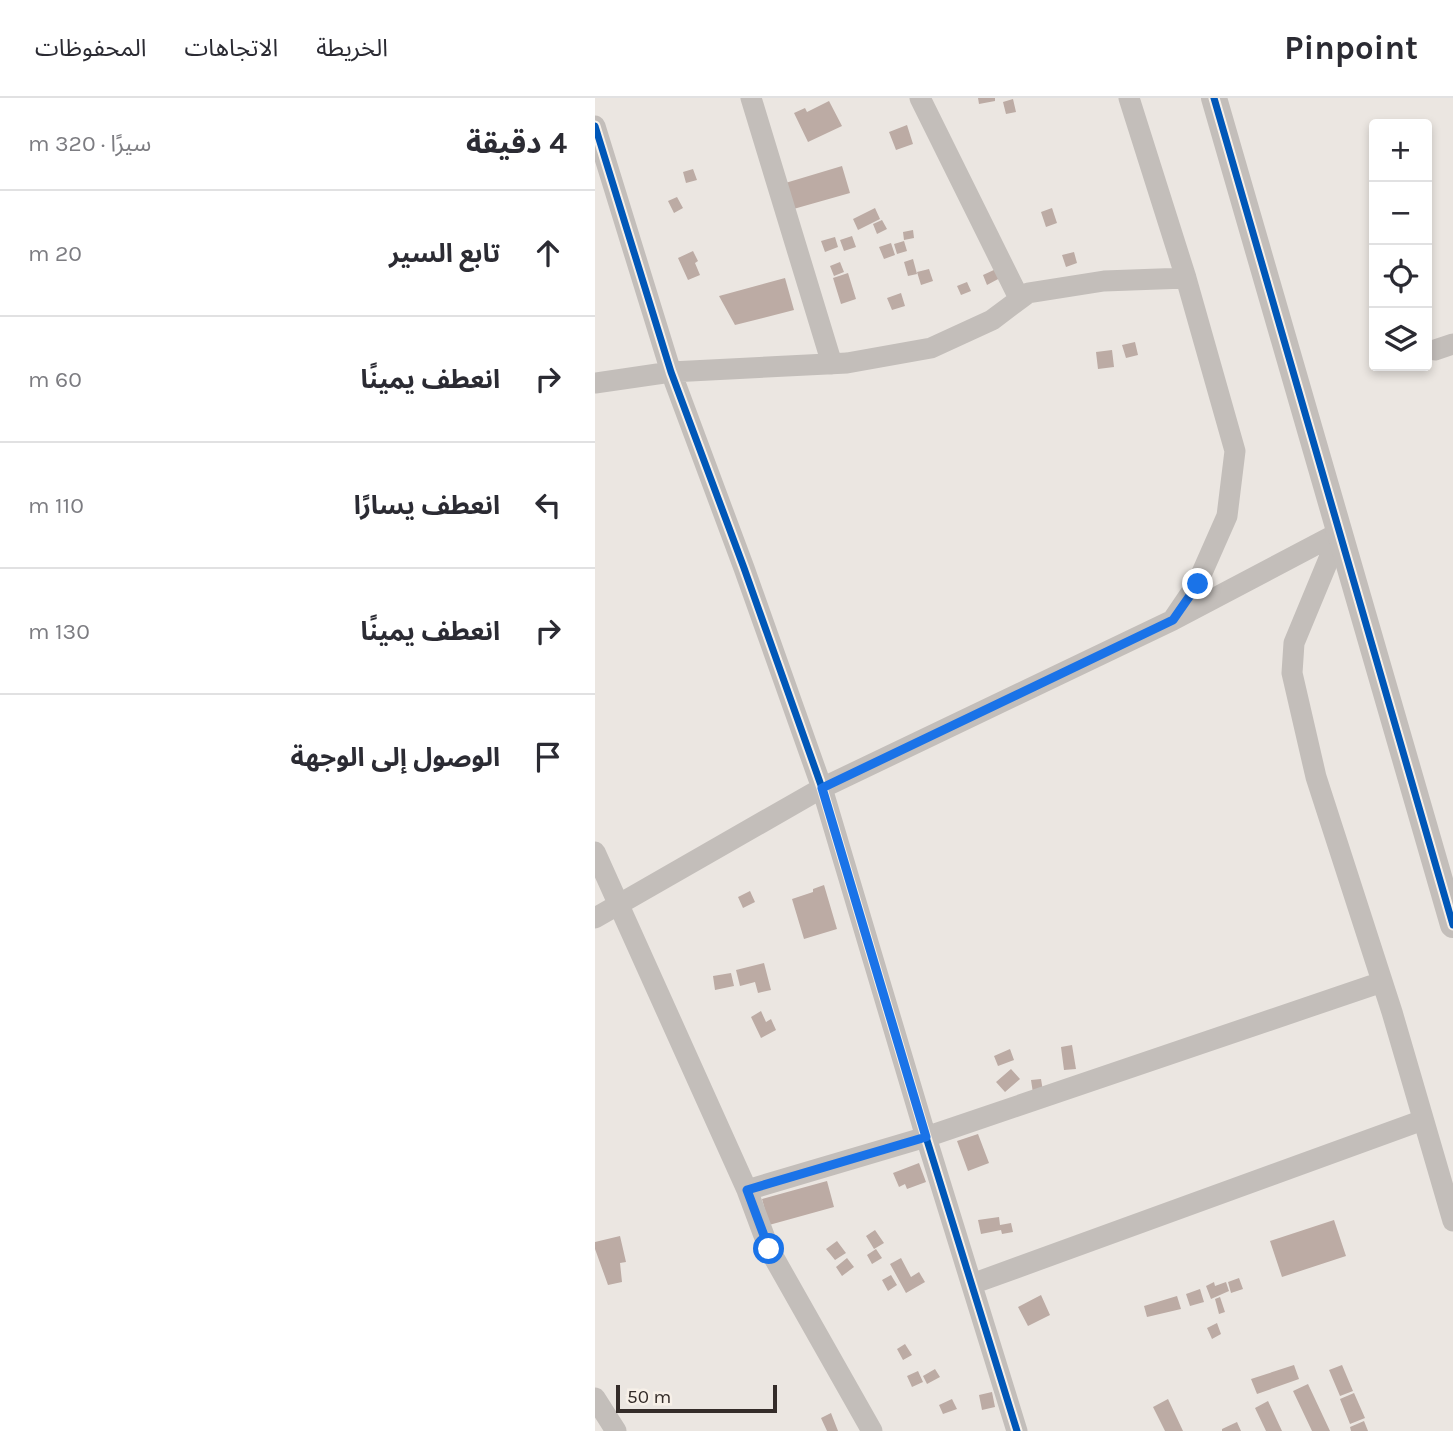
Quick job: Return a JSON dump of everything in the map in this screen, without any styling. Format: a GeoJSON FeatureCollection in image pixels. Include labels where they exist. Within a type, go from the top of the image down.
{"type":"FeatureCollection","features":[{"type":"Feature","properties":{"kind":"street"},"geometry":{"type":"LineString","coordinates":[[751,98],[832,364]]}},
{"type":"Feature","properties":{"kind":"street"},"geometry":{"type":"LineString","coordinates":[[920,98],[1019,299]]}},
{"type":"Feature","properties":{"kind":"street"},"geometry":{"type":"LineString","coordinates":[[1129,98],[1186,278],[1235,451],[1227,516],[1198,584],[1173,620]]}},
{"type":"Feature","properties":{"kind":"street"},"geometry":{"type":"LineString","coordinates":[[1215,98],[1453,925]]}},
{"type":"Feature","properties":{"kind":"street"},"geometry":{"type":"LineString","coordinates":[[595,126],[671,372],[822,788],[1017,1431]]}},
{"type":"Feature","properties":{"kind":"street"},"geometry":{"type":"LineString","coordinates":[[595,383],[671,372],[832,364],[931,348],[992,320],[1028,293],[1104,281],[1186,278]]}},
{"type":"Feature","properties":{"kind":"street"},"geometry":{"type":"LineString","coordinates":[[595,918],[822,788],[1173,620],[1340,532]]}},
{"type":"Feature","properties":{"kind":"street"},"geometry":{"type":"LineString","coordinates":[[1340,532],[1294,643],[1292,673],[1316,777],[1382,982],[1453,1221]]}},
{"type":"Feature","properties":{"kind":"street"},"geometry":{"type":"LineString","coordinates":[[595,852],[747,1190],[769,1249],[871,1431]]}},
{"type":"Feature","properties":{"kind":"street"},"geometry":{"type":"LineString","coordinates":[[747,1190],[926,1137],[1382,982]]}},
{"type":"Feature","properties":{"kind":"street"},"geometry":{"type":"LineString","coordinates":[[972,1284],[1423,1120]]}},
{"type":"Feature","properties":{"kind":"street"},"geometry":{"type":"LineString","coordinates":[[595,1398],[615,1431]]}},
{"type":"Feature","properties":{"kind":"building"},"geometry":{"type":"Polygon","coordinates":[[[978,98],[995,98],[995,101],[979,104],[978,98]]]}},
{"type":"Feature","properties":{"kind":"building"},"geometry":{"type":"Polygon","coordinates":[[[1013,99],[1016,112],[1006,114],[1003,102],[1013,99]]]}},
{"type":"Feature","properties":{"kind":"building"},"geometry":{"type":"Polygon","coordinates":[[[829,101],[842,126],[808,142],[794,113],[805,108],[807,112],[829,101]]]}},
{"type":"Feature","properties":{"kind":"building"},"geometry":{"type":"Polygon","coordinates":[[[907,125],[913,144],[896,150],[889,132],[907,125]]]}},
{"type":"Feature","properties":{"kind":"building"},"geometry":{"type":"Polygon","coordinates":[[[842,166],[850,193],[790,210],[782,184],[842,166]]]}},
{"type":"Feature","properties":{"kind":"building"},"geometry":{"type":"Polygon","coordinates":[[[693,169],[697,180],[686,183],[683,172],[693,169]]]}},
{"type":"Feature","properties":{"kind":"building"},"geometry":{"type":"Polygon","coordinates":[[[677,197],[683,208],[674,213],[668,201],[677,197]]]}},
{"type":"Feature","properties":{"kind":"building"},"geometry":{"type":"Polygon","coordinates":[[[875,208],[880,219],[858,230],[853,219],[875,208]]]}},
{"type":"Feature","properties":{"kind":"building"},"geometry":{"type":"Polygon","coordinates":[[[1052,208],[1057,223],[1046,227],[1041,212],[1052,208]]]}},
{"type":"Feature","properties":{"kind":"building"},"geometry":{"type":"Polygon","coordinates":[[[882,220],[887,229],[877,234],[873,224],[882,220]]]}},
{"type":"Feature","properties":{"kind":"building"},"geometry":{"type":"Polygon","coordinates":[[[913,230],[914,238],[904,240],[903,232],[913,230]]]}},
{"type":"Feature","properties":{"kind":"building"},"geometry":{"type":"Polygon","coordinates":[[[852,236],[856,247],[844,251],[840,240],[852,236]]]}},
{"type":"Feature","properties":{"kind":"building"},"geometry":{"type":"Polygon","coordinates":[[[835,237],[838,247],[825,252],[821,241],[835,237]]]}},
{"type":"Feature","properties":{"kind":"building"},"geometry":{"type":"Polygon","coordinates":[[[904,241],[907,251],[897,254],[894,244],[904,241]]]}},
{"type":"Feature","properties":{"kind":"building"},"geometry":{"type":"Polygon","coordinates":[[[891,243],[895,255],[884,259],[879,247],[891,243]]]}},
{"type":"Feature","properties":{"kind":"building"},"geometry":{"type":"Polygon","coordinates":[[[693,251],[700,275],[688,280],[678,258],[693,251]]]}},
{"type":"Feature","properties":{"kind":"building"},"geometry":{"type":"Polygon","coordinates":[[[1074,252],[1077,263],[1066,267],[1062,255],[1074,252]]]}},
{"type":"Feature","properties":{"kind":"building"},"geometry":{"type":"Polygon","coordinates":[[[913,259],[917,274],[908,276],[904,262],[913,259]]]}},
{"type":"Feature","properties":{"kind":"building"},"geometry":{"type":"Polygon","coordinates":[[[840,262],[844,272],[834,276],[830,266],[840,262]]]}},
{"type":"Feature","properties":{"kind":"building"},"geometry":{"type":"Polygon","coordinates":[[[929,269],[933,281],[921,285],[917,272],[929,269]]]}},
{"type":"Feature","properties":{"kind":"building"},"geometry":{"type":"Polygon","coordinates":[[[996,269],[1000,278],[987,285],[983,275],[996,269]]]}},
{"type":"Feature","properties":{"kind":"building"},"geometry":{"type":"Polygon","coordinates":[[[848,273],[856,299],[841,304],[833,278],[848,273]]]}},
{"type":"Feature","properties":{"kind":"building"},"geometry":{"type":"Polygon","coordinates":[[[785,278],[794,310],[735,325],[719,296],[785,278]]]}},
{"type":"Feature","properties":{"kind":"building"},"geometry":{"type":"Polygon","coordinates":[[[967,282],[971,291],[961,295],[957,286],[967,282]]]}},
{"type":"Feature","properties":{"kind":"building"},"geometry":{"type":"Polygon","coordinates":[[[901,293],[905,306],[892,310],[887,298],[901,293]]]}},
{"type":"Feature","properties":{"kind":"building"},"geometry":{"type":"Polygon","coordinates":[[[1135,342],[1138,355],[1126,358],[1122,345],[1135,342]]]}},
{"type":"Feature","properties":{"kind":"building"},"geometry":{"type":"Polygon","coordinates":[[[1112,350],[1114,367],[1098,369],[1096,352],[1112,350]]]}},
{"type":"Feature","properties":{"kind":"building"},"geometry":{"type":"Polygon","coordinates":[[[824,885],[837,929],[804,939],[792,899],[824,885]]]}},
{"type":"Feature","properties":{"kind":"building"},"geometry":{"type":"Polygon","coordinates":[[[750,891],[755,902],[743,908],[738,897],[750,891]]]}},
{"type":"Feature","properties":{"kind":"building"},"geometry":{"type":"Polygon","coordinates":[[[764,963],[771,990],[758,993],[755,982],[740,986],[736,970],[764,963]]]}},
{"type":"Feature","properties":{"kind":"building"},"geometry":{"type":"Polygon","coordinates":[[[731,973],[734,986],[715,990],[713,976],[731,973]]]}},
{"type":"Feature","properties":{"kind":"building"},"geometry":{"type":"Polygon","coordinates":[[[761,1011],[766,1022],[771,1019],[776,1030],[761,1038],[751,1017],[761,1011]]]}},
{"type":"Feature","properties":{"kind":"building"},"geometry":{"type":"Polygon","coordinates":[[[1072,1045],[1076,1069],[1064,1070],[1061,1047],[1072,1045]]]}},
{"type":"Feature","properties":{"kind":"building"},"geometry":{"type":"Polygon","coordinates":[[[1010,1049],[1014,1060],[998,1066],[994,1056],[1010,1049]]]}},
{"type":"Feature","properties":{"kind":"building"},"geometry":{"type":"Polygon","coordinates":[[[1011,1069],[1020,1079],[1005,1092],[996,1082],[1011,1069]]]}},
{"type":"Feature","properties":{"kind":"building"},"geometry":{"type":"Polygon","coordinates":[[[1041,1079],[1043,1091],[1033,1093],[1031,1080],[1041,1079]]]}},
{"type":"Feature","properties":{"kind":"building"},"geometry":{"type":"Polygon","coordinates":[[[978,1134],[989,1163],[968,1171],[957,1141],[978,1134]]]}},
{"type":"Feature","properties":{"kind":"building"},"geometry":{"type":"Polygon","coordinates":[[[919,1163],[926,1182],[907,1189],[905,1184],[899,1187],[893,1173],[919,1163]]]}},
{"type":"Feature","properties":{"kind":"building"},"geometry":{"type":"Polygon","coordinates":[[[827,1181],[834,1207],[769,1225],[762,1199],[827,1181]]]}},
{"type":"Feature","properties":{"kind":"building"},"geometry":{"type":"Polygon","coordinates":[[[999,1217],[1000,1225],[1011,1223],[1013,1232],[1002,1234],[1001,1230],[981,1234],[978,1220],[999,1217]]]}},
{"type":"Feature","properties":{"kind":"building"},"geometry":{"type":"Polygon","coordinates":[[[1334,1220],[1346,1256],[1282,1277],[1270,1241],[1334,1220]]]}},
{"type":"Feature","properties":{"kind":"building"},"geometry":{"type":"Polygon","coordinates":[[[875,1230],[884,1243],[874,1249],[866,1236],[875,1230]]]}},
{"type":"Feature","properties":{"kind":"building"},"geometry":{"type":"Polygon","coordinates":[[[620,1236],[626,1262],[620,1263],[622,1282],[608,1285],[595,1242],[620,1236]]]}},
{"type":"Feature","properties":{"kind":"building"},"geometry":{"type":"Polygon","coordinates":[[[837,1241],[846,1253],[835,1260],[826,1249],[837,1241]]]}},
{"type":"Feature","properties":{"kind":"building"},"geometry":{"type":"Polygon","coordinates":[[[876,1249],[882,1258],[872,1264],[867,1255],[876,1249]]]}},
{"type":"Feature","properties":{"kind":"building"},"geometry":{"type":"Polygon","coordinates":[[[847,1258],[854,1267],[842,1276],[836,1267],[847,1258]]]}},
{"type":"Feature","properties":{"kind":"building"},"geometry":{"type":"Polygon","coordinates":[[[901,1258],[911,1277],[919,1272],[925,1282],[906,1293],[890,1264],[901,1258]]]}},
{"type":"Feature","properties":{"kind":"building"},"geometry":{"type":"Polygon","coordinates":[[[891,1275],[897,1285],[888,1291],[882,1280],[891,1275]]]}},
{"type":"Feature","properties":{"kind":"building"},"geometry":{"type":"Polygon","coordinates":[[[1239,1278],[1243,1289],[1231,1293],[1228,1282],[1239,1278]]]}},
{"type":"Feature","properties":{"kind":"building"},"geometry":{"type":"Polygon","coordinates":[[[1214,1282],[1215,1286],[1226,1282],[1229,1291],[1211,1299],[1206,1286],[1214,1282]]]}},
{"type":"Feature","properties":{"kind":"building"},"geometry":{"type":"Polygon","coordinates":[[[1200,1289],[1204,1302],[1190,1306],[1186,1294],[1200,1289]]]}},
{"type":"Feature","properties":{"kind":"building"},"geometry":{"type":"Polygon","coordinates":[[[1041,1295],[1050,1315],[1028,1326],[1018,1307],[1041,1295]]]}},
{"type":"Feature","properties":{"kind":"building"},"geometry":{"type":"Polygon","coordinates":[[[1177,1296],[1181,1309],[1147,1317],[1144,1306],[1177,1296]]]}},
{"type":"Feature","properties":{"kind":"building"},"geometry":{"type":"Polygon","coordinates":[[[1220,1297],[1225,1312],[1219,1314],[1215,1299],[1220,1297]]]}},
{"type":"Feature","properties":{"kind":"building"},"geometry":{"type":"Polygon","coordinates":[[[1217,1323],[1221,1334],[1212,1339],[1207,1328],[1217,1323]]]}},
{"type":"Feature","properties":{"kind":"building"},"geometry":{"type":"Polygon","coordinates":[[[905,1344],[912,1355],[903,1360],[897,1349],[905,1344]]]}},
{"type":"Feature","properties":{"kind":"building"},"geometry":{"type":"Polygon","coordinates":[[[1294,1365],[1299,1379],[1257,1394],[1251,1379],[1294,1365]]]}},
{"type":"Feature","properties":{"kind":"building"},"geometry":{"type":"Polygon","coordinates":[[[1342,1365],[1353,1391],[1340,1396],[1329,1370],[1342,1365]]]}},
{"type":"Feature","properties":{"kind":"building"},"geometry":{"type":"Polygon","coordinates":[[[935,1369],[940,1377],[927,1384],[923,1376],[935,1369]]]}},
{"type":"Feature","properties":{"kind":"building"},"geometry":{"type":"Polygon","coordinates":[[[918,1371],[923,1382],[912,1387],[907,1376],[918,1371]]]}},
{"type":"Feature","properties":{"kind":"building"},"geometry":{"type":"Polygon","coordinates":[[[1308,1384],[1330,1431],[1312,1431],[1293,1391],[1308,1384]]]}},
{"type":"Feature","properties":{"kind":"building"},"geometry":{"type":"Polygon","coordinates":[[[992,1392],[995,1407],[982,1410],[979,1395],[992,1392]]]}},
{"type":"Feature","properties":{"kind":"building"},"geometry":{"type":"Polygon","coordinates":[[[1354,1393],[1365,1418],[1350,1424],[1340,1399],[1354,1393]]]}},
{"type":"Feature","properties":{"kind":"building"},"geometry":{"type":"Polygon","coordinates":[[[952,1399],[957,1409],[943,1414],[939,1405],[952,1399]]]}},
{"type":"Feature","properties":{"kind":"building"},"geometry":{"type":"Polygon","coordinates":[[[1168,1399],[1183,1431],[1165,1431],[1153,1407],[1168,1399]]]}},
{"type":"Feature","properties":{"kind":"building"},"geometry":{"type":"Polygon","coordinates":[[[1268,1401],[1282,1431],[1266,1431],[1255,1408],[1268,1401]]]}},
{"type":"Feature","properties":{"kind":"building"},"geometry":{"type":"Polygon","coordinates":[[[831,1413],[838,1431],[827,1431],[821,1418],[831,1413]]]}},
{"type":"Feature","properties":{"kind":"building"},"geometry":{"type":"Polygon","coordinates":[[[1364,1421],[1368,1431],[1351,1431],[1350,1427],[1364,1421]]]}},
{"type":"Feature","properties":{"kind":"building"},"geometry":{"type":"Polygon","coordinates":[[[1237,1422],[1241,1431],[1222,1431],[1222,1429],[1237,1422]]]}},
{"type":"Feature","properties":{"kind":"cycle path"},"geometry":{"type":"LineString","coordinates":[[1214,98],[1453,925]]}},
{"type":"Feature","properties":{"kind":"cycle path"},"geometry":{"type":"LineString","coordinates":[[595,126],[671,372],[822,788],[1017,1431]]}},
{"type":"Feature","properties":{"kind":"route"},"geometry":{"type":"LineString","coordinates":[[769,1249],[747,1190],[926,1137],[822,788],[1173,620],[1198,584]]}}]}
